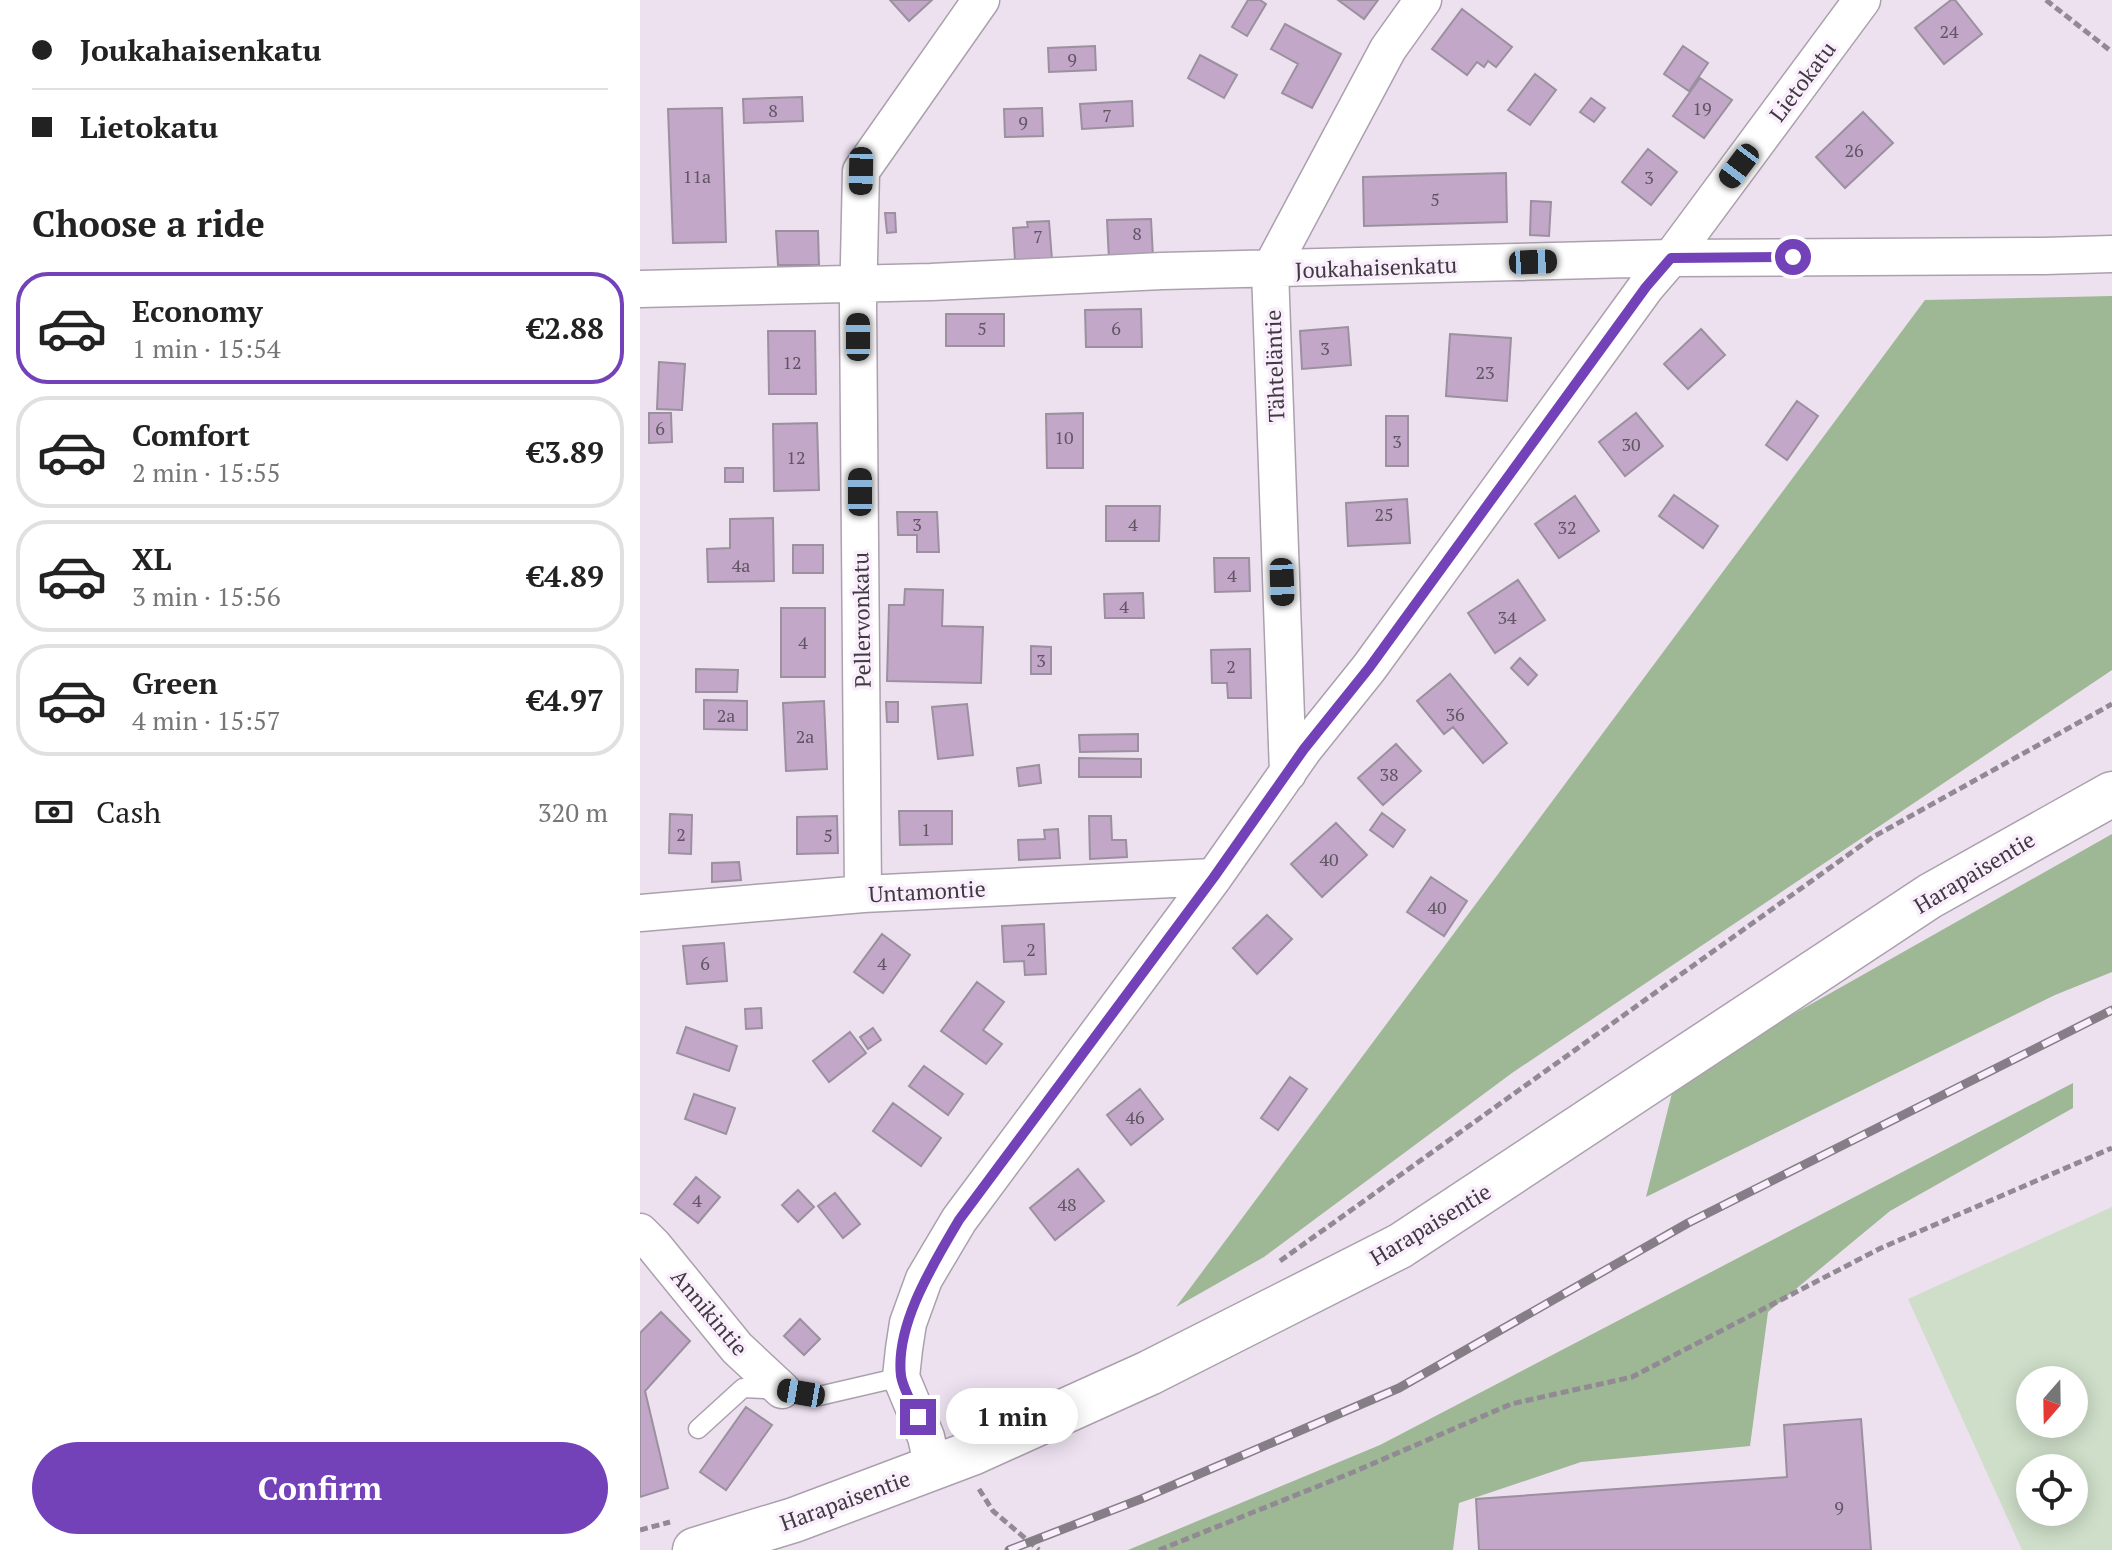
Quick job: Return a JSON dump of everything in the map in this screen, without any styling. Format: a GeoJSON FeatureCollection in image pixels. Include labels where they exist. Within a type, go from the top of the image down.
{"type":"FeatureCollection","features":[{"type":"Feature","properties":{"kind":"main road","name":"Harapaisentie"},"geometry":{"type":"LineString","coordinates":[[688,1535],[794,1520],[952,1461],[1149,1373],[1400,1246],[1930,896],[2112,794]]}},
{"type":"Feature","properties":{"kind":"street","name":"Pellervonkatu"},"geometry":{"type":"LineString","coordinates":[[863,894],[861,171],[981,0]]}},
{"type":"Feature","properties":{"kind":"street"},"geometry":{"type":"LineString","coordinates":[[1270,270],[1388,49],[1423,0]]}},
{"type":"Feature","properties":{"kind":"street","name":"Lietokatu"},"geometry":{"type":"LineString","coordinates":[[952,1461],[926,1437],[901,1377],[913,1308],[924,1279],[959,1220],[1214,877],[1304,749],[1369,668],[1646,287],[1671,258],[1862,0]]}},
{"type":"Feature","properties":{"kind":"street","name":"Joukahaisenkatu"},"geometry":{"type":"LineString","coordinates":[[640,289],[859,285],[1162,271],[1671,258],[2112,254]]}},
{"type":"Feature","properties":{"kind":"street","name":"Tähteläntie"},"geometry":{"type":"LineString","coordinates":[[1270,270],[1288,773]]}},
{"type":"Feature","properties":{"kind":"street","name":"Untamontie"},"geometry":{"type":"LineString","coordinates":[[640,913],[863,894],[1214,877]]}},
{"type":"Feature","properties":{"kind":"street","name":"Annikintie"},"geometry":{"type":"LineString","coordinates":[[640,1232],[737,1348],[782,1390]]}},
{"type":"Feature","properties":{"kind":"lane"},"geometry":{"type":"LineString","coordinates":[[698,1429],[743,1388],[819,1396],[901,1377]]}},
{"type":"Feature","properties":{"kind":"path"},"geometry":{"type":"LineString","coordinates":[[2046,0],[2112,52]]}},
{"type":"Feature","properties":{"kind":"path"},"geometry":{"type":"LineString","coordinates":[[1280,1261],[1873,837],[2112,704]]}},
{"type":"Feature","properties":{"kind":"path"},"geometry":{"type":"LineString","coordinates":[[1159,1550],[1351,1473],[1511,1404],[1632,1377],[1881,1248],[2112,1148]]}},
{"type":"Feature","properties":{"kind":"path"},"geometry":{"type":"LineString","coordinates":[[952,1461],[977,1484],[993,1511],[1039,1550]]}},
{"type":"Feature","properties":{"kind":"path"},"geometry":{"type":"LineString","coordinates":[[640,1530],[688,1535]]}},
{"type":"Feature","properties":{"kind":"green space"},"geometry":{"type":"Polygon","coordinates":[[[2112,296],[2112,670],[1512,1073],[1264,1257],[1176,1307],[1925,300],[2112,296]]]}},
{"type":"Feature","properties":{"kind":"green space"},"geometry":{"type":"Polygon","coordinates":[[[2112,834],[2112,972],[2055,995],[1646,1197],[1675,1081],[2112,834]]]}},
{"type":"Feature","properties":{"kind":"green space"},"geometry":{"type":"Polygon","coordinates":[[[2073,1083],[2073,1108],[1890,1211],[1768,1312],[1750,1446],[1581,1462],[1459,1503],[1453,1550],[1128,1550],[1380,1445],[2073,1083]]]}},
{"type":"Feature","properties":{"kind":"green space"},"geometry":{"type":"Polygon","coordinates":[[[2112,1207],[2112,1550],[2022,1550],[1908,1299],[2112,1207]]]}},
{"type":"Feature","properties":{"kind":"building"},"geometry":{"type":"Polygon","coordinates":[[[890,0],[932,0],[909,21],[890,0]]]}},
{"type":"Feature","properties":{"kind":"building"},"geometry":{"type":"Polygon","coordinates":[[[1248,0],[1260,0],[1266,4],[1247,36],[1232,27],[1248,0]]]}},
{"type":"Feature","properties":{"kind":"building"},"geometry":{"type":"Polygon","coordinates":[[[1338,0],[1378,0],[1364,19],[1338,0]]]}},
{"type":"Feature","properties":{"kind":"building"},"geometry":{"type":"Polygon","coordinates":[[[1955,0],[1982,34],[1944,64],[1915,28],[1955,0]]]}},
{"type":"Feature","properties":{"kind":"building"},"geometry":{"type":"Polygon","coordinates":[[[1462,9],[1512,47],[1496,67],[1488,61],[1484,67],[1477,62],[1467,75],[1432,49],[1462,9]]]}},
{"type":"Feature","properties":{"kind":"building"},"geometry":{"type":"Polygon","coordinates":[[[1285,24],[1341,54],[1312,108],[1282,93],[1298,64],[1271,49],[1285,24]]]}},
{"type":"Feature","properties":{"kind":"building"},"geometry":{"type":"Polygon","coordinates":[[[1095,46],[1096,70],[1049,72],[1048,48],[1095,46]]]}},
{"type":"Feature","properties":{"kind":"building"},"geometry":{"type":"Polygon","coordinates":[[[1683,46],[1708,63],[1689,91],[1664,74],[1683,46]]]}},
{"type":"Feature","properties":{"kind":"building"},"geometry":{"type":"Polygon","coordinates":[[[1200,55],[1237,75],[1224,98],[1188,78],[1200,55]]]}},
{"type":"Feature","properties":{"kind":"building"},"geometry":{"type":"Polygon","coordinates":[[[1535,74],[1556,90],[1530,125],[1508,110],[1535,74]]]}},
{"type":"Feature","properties":{"kind":"building"},"geometry":{"type":"Polygon","coordinates":[[[1700,78],[1732,100],[1704,138],[1673,116],[1700,78]]]}},
{"type":"Feature","properties":{"kind":"building"},"geometry":{"type":"Polygon","coordinates":[[[802,97],[803,121],[744,123],[743,99],[802,97]]]}},
{"type":"Feature","properties":{"kind":"building"},"geometry":{"type":"Polygon","coordinates":[[[1591,98],[1605,108],[1594,122],[1580,112],[1591,98]]]}},
{"type":"Feature","properties":{"kind":"building"},"geometry":{"type":"Polygon","coordinates":[[[1132,101],[1133,126],[1082,129],[1080,104],[1132,101]]]}},
{"type":"Feature","properties":{"kind":"building"},"geometry":{"type":"Polygon","coordinates":[[[722,108],[726,242],[673,243],[668,109],[722,108]]]}},
{"type":"Feature","properties":{"kind":"building"},"geometry":{"type":"Polygon","coordinates":[[[1042,108],[1043,136],[1005,137],[1004,109],[1042,108]]]}},
{"type":"Feature","properties":{"kind":"building"},"geometry":{"type":"Polygon","coordinates":[[[1863,112],[1893,143],[1845,188],[1816,157],[1863,112]]]}},
{"type":"Feature","properties":{"kind":"building"},"geometry":{"type":"Polygon","coordinates":[[[1648,149],[1677,172],[1651,205],[1622,182],[1648,149]]]}},
{"type":"Feature","properties":{"kind":"building"},"geometry":{"type":"Polygon","coordinates":[[[1506,173],[1507,222],[1364,226],[1363,177],[1506,173]]]}},
{"type":"Feature","properties":{"kind":"building"},"geometry":{"type":"Polygon","coordinates":[[[1531,201],[1551,202],[1549,236],[1530,235],[1531,201]]]}},
{"type":"Feature","properties":{"kind":"building"},"geometry":{"type":"Polygon","coordinates":[[[885,213],[895,213],[896,232],[887,233],[885,213]]]}},
{"type":"Feature","properties":{"kind":"building"},"geometry":{"type":"Polygon","coordinates":[[[1151,219],[1153,257],[1109,259],[1107,220],[1151,219]]]}},
{"type":"Feature","properties":{"kind":"building"},"geometry":{"type":"Polygon","coordinates":[[[1049,221],[1052,260],[1015,261],[1013,228],[1028,227],[1027,222],[1049,221]]]}},
{"type":"Feature","properties":{"kind":"building"},"geometry":{"type":"Polygon","coordinates":[[[776,231],[818,231],[819,265],[778,265],[776,231]]]}},
{"type":"Feature","properties":{"kind":"building"},"geometry":{"type":"Polygon","coordinates":[[[1141,309],[1142,347],[1086,347],[1085,310],[1141,309]]]}},
{"type":"Feature","properties":{"kind":"building"},"geometry":{"type":"Polygon","coordinates":[[[946,314],[1004,314],[1004,346],[946,346],[946,314]]]}},
{"type":"Feature","properties":{"kind":"building"},"geometry":{"type":"Polygon","coordinates":[[[1348,327],[1351,365],[1302,369],[1300,331],[1348,327]]]}},
{"type":"Feature","properties":{"kind":"building"},"geometry":{"type":"Polygon","coordinates":[[[1701,329],[1725,355],[1688,389],[1664,364],[1701,329]]]}},
{"type":"Feature","properties":{"kind":"building"},"geometry":{"type":"Polygon","coordinates":[[[768,331],[815,331],[816,394],[769,394],[768,331]]]}},
{"type":"Feature","properties":{"kind":"building"},"geometry":{"type":"Polygon","coordinates":[[[1450,334],[1511,338],[1507,401],[1446,396],[1450,334]]]}},
{"type":"Feature","properties":{"kind":"building"},"geometry":{"type":"Polygon","coordinates":[[[659,362],[685,364],[682,410],[657,409],[659,362]]]}},
{"type":"Feature","properties":{"kind":"building"},"geometry":{"type":"Polygon","coordinates":[[[1797,401],[1818,416],[1787,460],[1766,445],[1797,401]]]}},
{"type":"Feature","properties":{"kind":"building"},"geometry":{"type":"Polygon","coordinates":[[[649,413],[671,413],[672,442],[649,443],[649,413]]]}},
{"type":"Feature","properties":{"kind":"building"},"geometry":{"type":"Polygon","coordinates":[[[1083,413],[1083,468],[1047,468],[1046,414],[1083,413]]]}},
{"type":"Feature","properties":{"kind":"building"},"geometry":{"type":"Polygon","coordinates":[[[1636,413],[1663,446],[1625,476],[1599,442],[1636,413]]]}},
{"type":"Feature","properties":{"kind":"building"},"geometry":{"type":"Polygon","coordinates":[[[1386,416],[1408,416],[1408,466],[1386,466],[1386,416]]]}},
{"type":"Feature","properties":{"kind":"building"},"geometry":{"type":"Polygon","coordinates":[[[817,423],[819,490],[774,491],[773,424],[817,423]]]}},
{"type":"Feature","properties":{"kind":"building"},"geometry":{"type":"Polygon","coordinates":[[[725,468],[743,468],[743,482],[725,482],[725,468]]]}},
{"type":"Feature","properties":{"kind":"building"},"geometry":{"type":"Polygon","coordinates":[[[1674,495],[1718,526],[1703,548],[1659,516],[1674,495]]]}},
{"type":"Feature","properties":{"kind":"building"},"geometry":{"type":"Polygon","coordinates":[[[1575,496],[1599,531],[1559,558],[1535,524],[1575,496]]]}},
{"type":"Feature","properties":{"kind":"building"},"geometry":{"type":"Polygon","coordinates":[[[1407,499],[1410,543],[1348,546],[1346,503],[1407,499]]]}},
{"type":"Feature","properties":{"kind":"building"},"geometry":{"type":"Polygon","coordinates":[[[1106,506],[1160,506],[1159,541],[1106,541],[1106,506]]]}},
{"type":"Feature","properties":{"kind":"building"},"geometry":{"type":"Polygon","coordinates":[[[897,512],[937,512],[939,552],[917,552],[917,535],[898,535],[897,512]]]}},
{"type":"Feature","properties":{"kind":"building"},"geometry":{"type":"Polygon","coordinates":[[[773,518],[774,581],[708,582],[707,549],[730,548],[730,519],[773,518]]]}},
{"type":"Feature","properties":{"kind":"building"},"geometry":{"type":"Polygon","coordinates":[[[793,545],[823,545],[823,573],[793,573],[793,545]]]}},
{"type":"Feature","properties":{"kind":"building"},"geometry":{"type":"Polygon","coordinates":[[[1214,558],[1249,558],[1250,591],[1215,592],[1214,558]]]}},
{"type":"Feature","properties":{"kind":"building"},"geometry":{"type":"Polygon","coordinates":[[[1518,580],[1545,620],[1495,653],[1468,613],[1518,580]]]}},
{"type":"Feature","properties":{"kind":"building"},"geometry":{"type":"Polygon","coordinates":[[[905,589],[943,590],[942,626],[983,627],[981,683],[887,681],[889,605],[904,605],[905,589]]]}},
{"type":"Feature","properties":{"kind":"building"},"geometry":{"type":"Polygon","coordinates":[[[1143,593],[1144,618],[1105,618],[1104,594],[1143,593]]]}},
{"type":"Feature","properties":{"kind":"building"},"geometry":{"type":"Polygon","coordinates":[[[781,608],[825,608],[825,677],[781,677],[781,608]]]}},
{"type":"Feature","properties":{"kind":"building"},"geometry":{"type":"Polygon","coordinates":[[[1031,646],[1051,647],[1051,674],[1031,674],[1031,646]]]}},
{"type":"Feature","properties":{"kind":"building"},"geometry":{"type":"Polygon","coordinates":[[[1250,649],[1251,698],[1228,698],[1227,683],[1212,683],[1211,650],[1250,649]]]}},
{"type":"Feature","properties":{"kind":"building"},"geometry":{"type":"Polygon","coordinates":[[[1520,658],[1537,675],[1528,685],[1511,668],[1520,658]]]}},
{"type":"Feature","properties":{"kind":"building"},"geometry":{"type":"Polygon","coordinates":[[[696,669],[738,670],[737,692],[696,692],[696,669]]]}},
{"type":"Feature","properties":{"kind":"building"},"geometry":{"type":"Polygon","coordinates":[[[1450,674],[1507,743],[1483,763],[1453,727],[1444,734],[1417,701],[1450,674]]]}},
{"type":"Feature","properties":{"kind":"building"},"geometry":{"type":"Polygon","coordinates":[[[704,700],[747,701],[747,730],[704,729],[704,700]]]}},
{"type":"Feature","properties":{"kind":"building"},"geometry":{"type":"Polygon","coordinates":[[[824,701],[827,769],[786,771],[783,703],[824,701]]]}},
{"type":"Feature","properties":{"kind":"building"},"geometry":{"type":"Polygon","coordinates":[[[886,702],[898,702],[898,722],[887,722],[886,702]]]}},
{"type":"Feature","properties":{"kind":"building"},"geometry":{"type":"Polygon","coordinates":[[[967,704],[973,755],[938,759],[932,707],[967,704]]]}},
{"type":"Feature","properties":{"kind":"building"},"geometry":{"type":"Polygon","coordinates":[[[1138,734],[1138,751],[1080,752],[1079,735],[1138,734]]]}},
{"type":"Feature","properties":{"kind":"building"},"geometry":{"type":"Polygon","coordinates":[[[1396,744],[1421,771],[1383,805],[1358,778],[1396,744]]]}},
{"type":"Feature","properties":{"kind":"building"},"geometry":{"type":"Polygon","coordinates":[[[1079,758],[1141,759],[1141,777],[1079,777],[1079,758]]]}},
{"type":"Feature","properties":{"kind":"building"},"geometry":{"type":"Polygon","coordinates":[[[1039,765],[1041,783],[1019,786],[1017,768],[1039,765]]]}},
{"type":"Feature","properties":{"kind":"building"},"geometry":{"type":"Polygon","coordinates":[[[899,811],[952,811],[952,844],[900,845],[899,811]]]}},
{"type":"Feature","properties":{"kind":"building"},"geometry":{"type":"Polygon","coordinates":[[[1382,813],[1405,830],[1393,847],[1370,830],[1382,813]]]}},
{"type":"Feature","properties":{"kind":"building"},"geometry":{"type":"Polygon","coordinates":[[[670,814],[692,815],[691,854],[669,853],[670,814]]]}},
{"type":"Feature","properties":{"kind":"building"},"geometry":{"type":"Polygon","coordinates":[[[837,816],[838,853],[797,854],[797,817],[837,816]]]}},
{"type":"Feature","properties":{"kind":"building"},"geometry":{"type":"Polygon","coordinates":[[[1089,816],[1111,816],[1112,840],[1126,840],[1127,857],[1090,859],[1089,816]]]}},
{"type":"Feature","properties":{"kind":"building"},"geometry":{"type":"Polygon","coordinates":[[[1336,823],[1367,855],[1322,897],[1291,864],[1336,823]]]}},
{"type":"Feature","properties":{"kind":"building"},"geometry":{"type":"Polygon","coordinates":[[[1058,829],[1060,858],[1019,860],[1018,840],[1045,839],[1044,830],[1058,829]]]}},
{"type":"Feature","properties":{"kind":"building"},"geometry":{"type":"Polygon","coordinates":[[[739,862],[741,880],[712,882],[712,863],[739,862]]]}},
{"type":"Feature","properties":{"kind":"building"},"geometry":{"type":"Polygon","coordinates":[[[1431,877],[1467,901],[1444,936],[1407,912],[1431,877]]]}},
{"type":"Feature","properties":{"kind":"building"},"geometry":{"type":"Polygon","coordinates":[[[1267,915],[1292,939],[1257,974],[1233,948],[1267,915]]]}},
{"type":"Feature","properties":{"kind":"building"},"geometry":{"type":"Polygon","coordinates":[[[1044,924],[1046,974],[1025,975],[1024,961],[1004,962],[1002,926],[1044,924]]]}},
{"type":"Feature","properties":{"kind":"building"},"geometry":{"type":"Polygon","coordinates":[[[882,934],[910,955],[883,993],[854,972],[882,934]]]}},
{"type":"Feature","properties":{"kind":"building"},"geometry":{"type":"Polygon","coordinates":[[[724,943],[727,981],[687,984],[683,946],[724,943]]]}},
{"type":"Feature","properties":{"kind":"building"},"geometry":{"type":"Polygon","coordinates":[[[977,982],[1004,1002],[983,1030],[1002,1044],[986,1064],[941,1031],[977,982]]]}},
{"type":"Feature","properties":{"kind":"building"},"geometry":{"type":"Polygon","coordinates":[[[761,1008],[762,1028],[746,1029],[745,1009],[761,1008]]]}},
{"type":"Feature","properties":{"kind":"building"},"geometry":{"type":"Polygon","coordinates":[[[686,1027],[737,1046],[729,1071],[677,1053],[686,1027]]]}},
{"type":"Feature","properties":{"kind":"building"},"geometry":{"type":"Polygon","coordinates":[[[873,1028],[881,1040],[868,1049],[860,1037],[873,1028]]]}},
{"type":"Feature","properties":{"kind":"building"},"geometry":{"type":"Polygon","coordinates":[[[850,1032],[866,1053],[829,1082],[813,1061],[850,1032]]]}},
{"type":"Feature","properties":{"kind":"building"},"geometry":{"type":"Polygon","coordinates":[[[924,1066],[963,1094],[948,1115],[909,1086],[924,1066]]]}},
{"type":"Feature","properties":{"kind":"building"},"geometry":{"type":"Polygon","coordinates":[[[1290,1077],[1307,1089],[1278,1130],[1261,1118],[1290,1077]]]}},
{"type":"Feature","properties":{"kind":"building"},"geometry":{"type":"Polygon","coordinates":[[[1140,1089],[1163,1119],[1131,1145],[1107,1115],[1140,1089]]]}},
{"type":"Feature","properties":{"kind":"building"},"geometry":{"type":"Polygon","coordinates":[[[694,1094],[735,1108],[726,1134],[685,1119],[694,1094]]]}},
{"type":"Feature","properties":{"kind":"building"},"geometry":{"type":"Polygon","coordinates":[[[893,1103],[941,1138],[921,1166],[873,1131],[893,1103]]]}},
{"type":"Feature","properties":{"kind":"building"},"geometry":{"type":"Polygon","coordinates":[[[1078,1169],[1104,1201],[1055,1240],[1030,1208],[1078,1169]]]}},
{"type":"Feature","properties":{"kind":"building"},"geometry":{"type":"Polygon","coordinates":[[[696,1177],[720,1197],[698,1223],[674,1204],[696,1177]]]}},
{"type":"Feature","properties":{"kind":"building"},"geometry":{"type":"Polygon","coordinates":[[[798,1190],[814,1207],[798,1222],[782,1205],[798,1190]]]}},
{"type":"Feature","properties":{"kind":"building"},"geometry":{"type":"Polygon","coordinates":[[[835,1193],[860,1224],[843,1238],[818,1206],[835,1193]]]}},
{"type":"Feature","properties":{"kind":"building"},"geometry":{"type":"Polygon","coordinates":[[[661,1312],[690,1341],[645,1391],[668,1488],[640,1497],[640,1333],[661,1312]]]}},
{"type":"Feature","properties":{"kind":"building"},"geometry":{"type":"Polygon","coordinates":[[[800,1319],[820,1339],[804,1355],[784,1336],[800,1319]]]}},
{"type":"Feature","properties":{"kind":"building"},"geometry":{"type":"Polygon","coordinates":[[[746,1407],[772,1425],[726,1490],[700,1472],[746,1407]]]}},
{"type":"Feature","properties":{"kind":"building"},"geometry":{"type":"Polygon","coordinates":[[[1861,1419],[1871,1550],[1479,1550],[1476,1499],[1787,1477],[1784,1425],[1861,1419]]]}},
{"type":"Feature","properties":{"kind":"railway"},"geometry":{"type":"LineString","coordinates":[[1009,1550],[1141,1499],[1399,1388],[1688,1223],[2112,1010]]}},
{"type":"Feature","properties":{"kind":"route"},"geometry":{"type":"LineString","coordinates":[[918,1417],[901,1377],[908,1323],[924,1279],[959,1220],[1214,877],[1304,749],[1369,668],[1646,287],[1671,258],[1793,257]]}}]}
